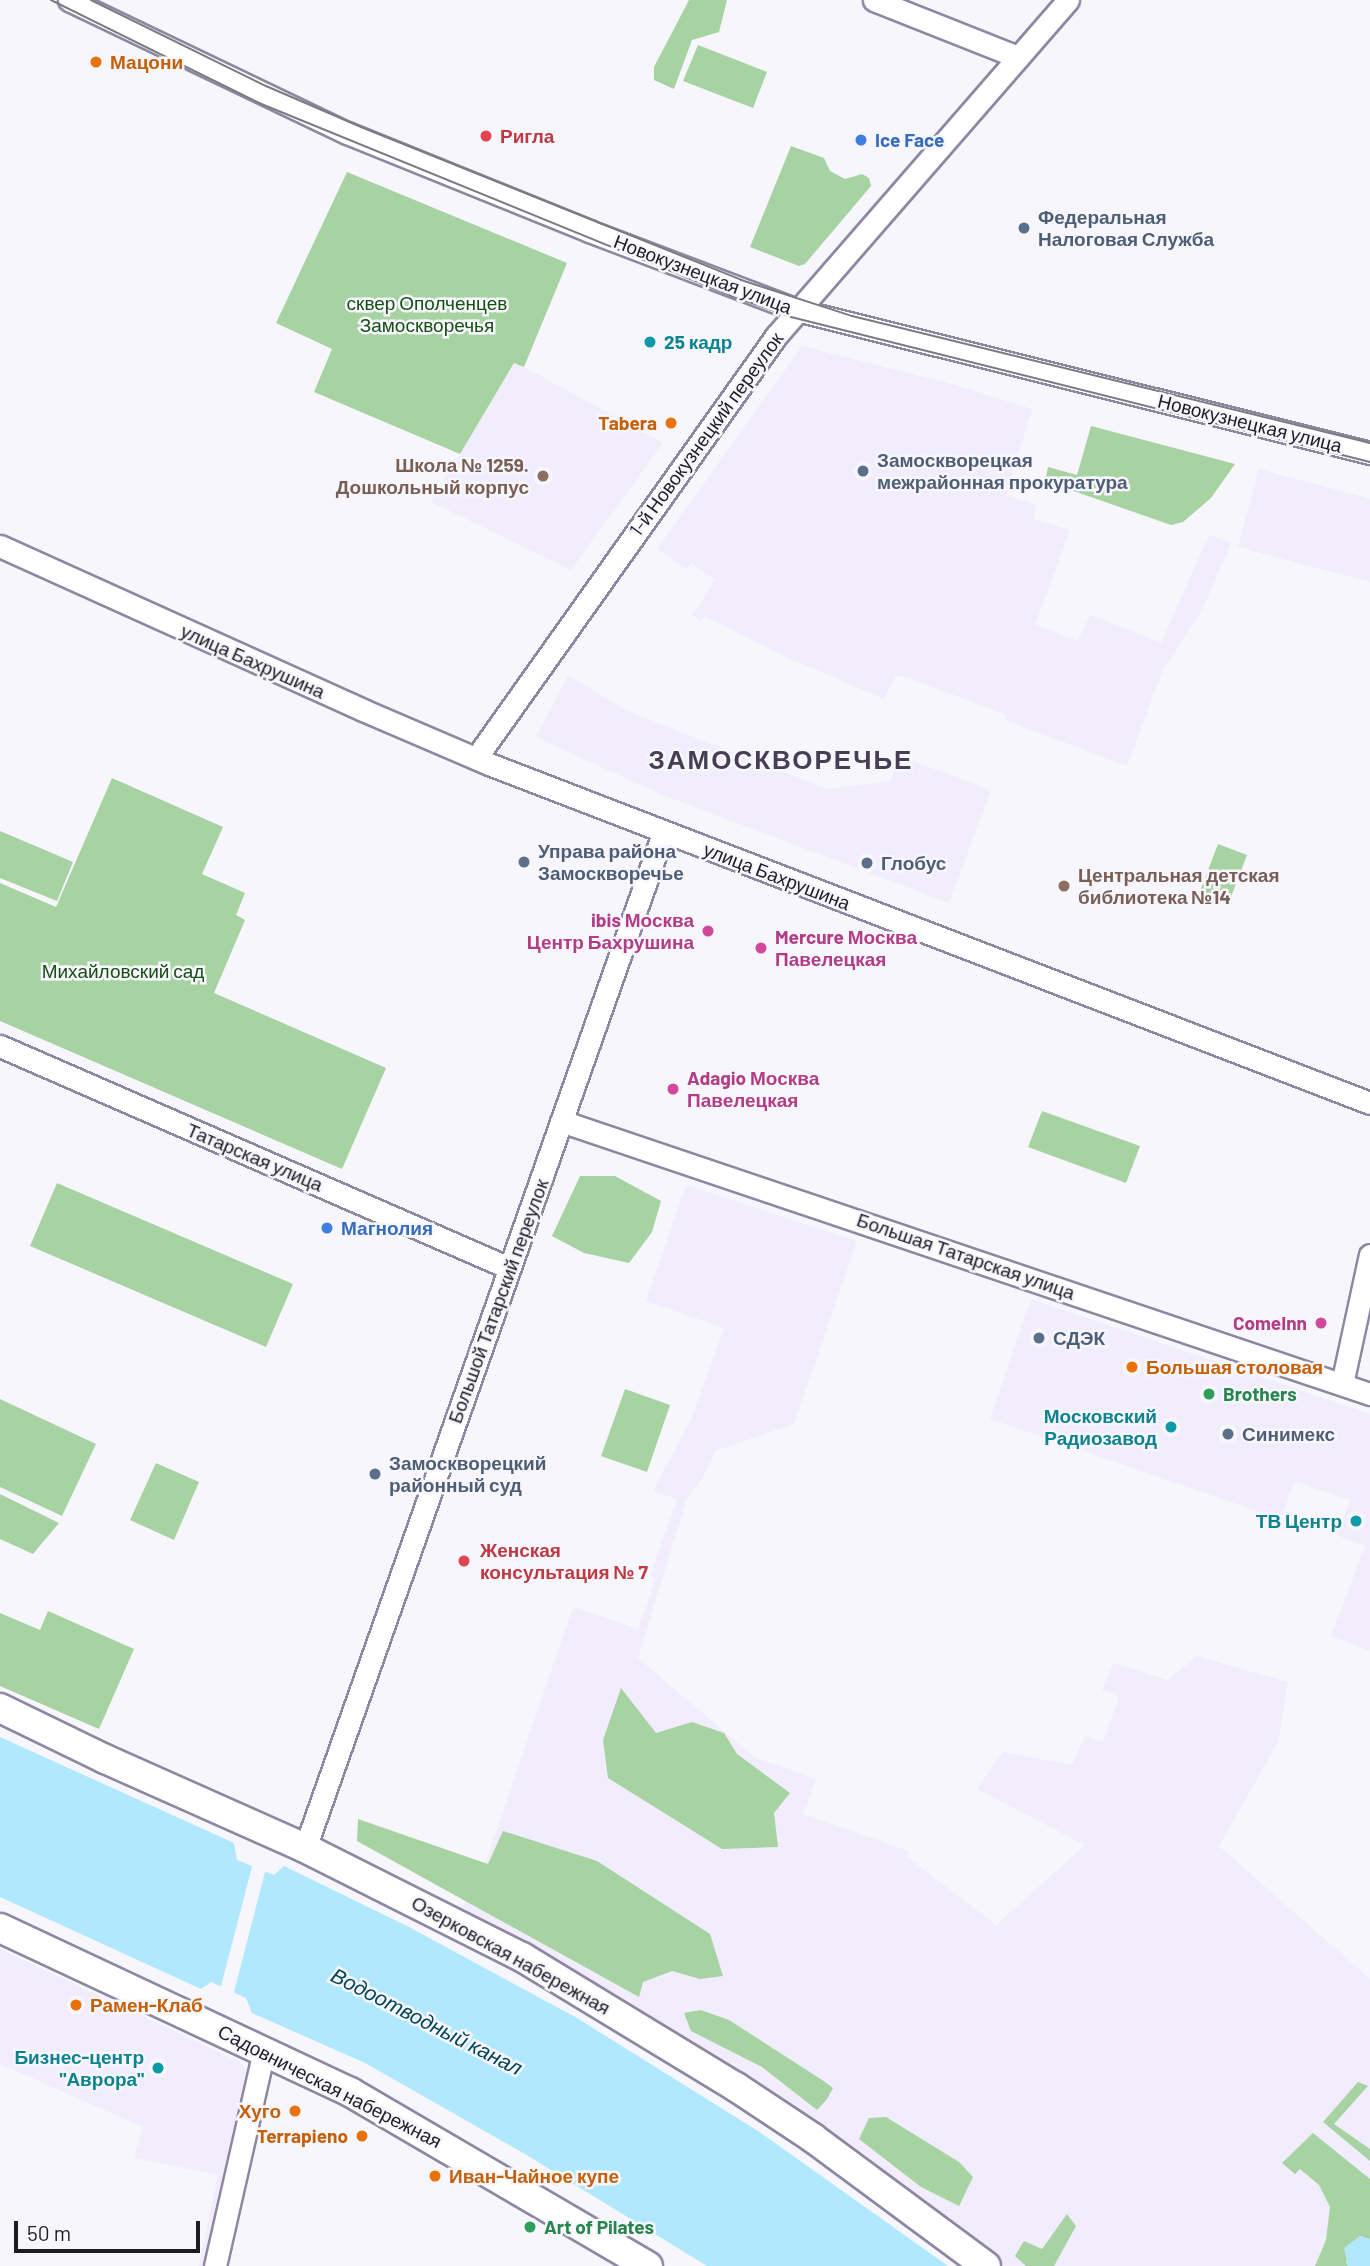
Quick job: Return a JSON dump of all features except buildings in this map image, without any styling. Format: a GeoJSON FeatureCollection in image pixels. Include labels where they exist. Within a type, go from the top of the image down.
{"type":"FeatureCollection","features":[{"type":"Feature","properties":{"kind":"street","name":"Новокузнецкая улица"},"geometry":{"type":"LineString","coordinates":[[69,0],[347,133],[589,231],[797,310],[1370,453]]}},
{"type":"Feature","properties":{"kind":"street"},"geometry":{"type":"LineString","coordinates":[[874,0],[1018,57]]}},
{"type":"Feature","properties":{"kind":"street","name":"1-й Новокузнецкий переулок"},"geometry":{"type":"LineString","coordinates":[[476,758],[776,336],[1068,0]]}},
{"type":"Feature","properties":{"kind":"street","name":"улица Бахрушина"},"geometry":{"type":"LineString","coordinates":[[0,546],[476,758],[663,833],[1370,1103]]}},
{"type":"Feature","properties":{"kind":"street","name":"Большой Татарский переулок"},"geometry":{"type":"LineString","coordinates":[[305,1847],[663,833]]}},
{"type":"Feature","properties":{"kind":"street","name":"Татарская улица"},"geometry":{"type":"LineString","coordinates":[[0,1046],[509,1269]]}},
{"type":"Feature","properties":{"kind":"street","name":"Большая Татарская улица"},"geometry":{"type":"LineString","coordinates":[[561,1121],[1370,1394]]}},
{"type":"Feature","properties":{"kind":"street"},"geometry":{"type":"LineString","coordinates":[[1342,1384],[1370,1255]]}},
{"type":"Feature","properties":{"kind":"street","name":"Озерковская набережная"},"geometry":{"type":"LineString","coordinates":[[0,1708],[105,1759],[305,1847],[522,1956],[813,2138],[986,2266]]}},
{"type":"Feature","properties":{"kind":"street","name":"Садовническая набережная"},"geometry":{"type":"LineString","coordinates":[[0,1928],[351,2092],[648,2266]]}},
{"type":"Feature","properties":{"kind":"street"},"geometry":{"type":"LineString","coordinates":[[215,2266],[264,2051]]}},
{"type":"Feature","properties":{"kind":"shaded area"},"geometry":{"type":"Polygon","coordinates":[[[802,346],[952,384],[1032,409],[1006,495],[1036,505],[1033,519],[1070,530],[1035,625],[1078,641],[1090,615],[1161,643],[1209,535],[1231,543],[1202,610],[1162,672],[1127,766],[1005,720],[1006,715],[909,678],[896,676],[884,699],[784,656],[705,616],[700,621],[693,614],[715,580],[691,563],[686,569],[657,549],[802,346]]]}},
{"type":"Feature","properties":{"kind":"shaded area","name":"Школа № 1259. Дошкольный корпус"},"geometry":{"type":"Polygon","coordinates":[[[515,362],[663,443],[571,570],[431,502],[515,362]]]}},
{"type":"Feature","properties":{"kind":"shaded area"},"geometry":{"type":"Polygon","coordinates":[[[1259,469],[1370,499],[1370,582],[1238,547],[1259,469]]]}},
{"type":"Feature","properties":{"kind":"shaded area"},"geometry":{"type":"Polygon","coordinates":[[[568,675],[623,709],[826,789],[890,781],[899,756],[991,790],[949,903],[660,794],[536,737],[568,675]]]}},
{"type":"Feature","properties":{"kind":"shaded area"},"geometry":{"type":"Polygon","coordinates":[[[686,1185],[857,1241],[794,1424],[715,1451],[702,1479],[687,1498],[638,1658],[754,1757],[816,1779],[803,1814],[909,1851],[906,1856],[996,1925],[1085,1845],[977,1789],[1003,1752],[1072,1765],[1085,1736],[1103,1742],[1119,1697],[1102,1690],[1113,1663],[1168,1680],[1197,1656],[1288,1682],[1278,1742],[1219,1846],[1370,1979],[1370,2266],[999,2266],[957,2234],[958,2224],[842,2142],[621,2005],[617,1997],[462,1909],[487,1858],[573,1607],[638,1629],[656,1578],[650,1576],[677,1499],[653,1491],[692,1418],[724,1328],[646,1301],[686,1185]]]}},
{"type":"Feature","properties":{"kind":"shaded area","name":"Московский Радиозавод"},"geometry":{"type":"Polygon","coordinates":[[[1031,1299],[1370,1414],[1370,1651],[1331,1636],[1365,1546],[1337,1535],[1350,1500],[1294,1481],[1281,1519],[990,1419],[1031,1299]]]}},
{"type":"Feature","properties":{"kind":"shaded area"},"geometry":{"type":"Polygon","coordinates":[[[0,1949],[240,2062],[248,2072],[204,2266],[199,2266],[218,2175],[134,2158],[143,2127],[0,2064],[0,1949]]]}},
{"type":"Feature","properties":{"kind":"green space"},"geometry":{"type":"Polygon","coordinates":[[[689,0],[727,0],[719,32],[692,40],[674,89],[654,80],[654,67],[689,0]]]}},
{"type":"Feature","properties":{"kind":"green space"},"geometry":{"type":"Polygon","coordinates":[[[698,45],[767,72],[753,108],[683,81],[698,45]]]}},
{"type":"Feature","properties":{"kind":"green space"},"geometry":{"type":"Polygon","coordinates":[[[791,146],[824,158],[830,171],[845,179],[862,174],[869,178],[871,186],[805,264],[799,266],[750,247],[791,146]]]}},
{"type":"Feature","properties":{"kind":"green space","name":"сквер Ополченцев Замоскворечья"},"geometry":{"type":"Polygon","coordinates":[[[347,172],[567,263],[524,367],[514,363],[460,454],[314,392],[332,349],[276,323],[347,172]]]}},
{"type":"Feature","properties":{"kind":"green space"},"geometry":{"type":"Polygon","coordinates":[[[1091,426],[1235,464],[1211,498],[1183,522],[1171,525],[1045,481],[1048,467],[1077,475],[1091,426]]]}},
{"type":"Feature","properties":{"kind":"green space","name":"Михайловский сад"},"geometry":{"type":"Polygon","coordinates":[[[112,778],[223,827],[202,874],[245,893],[236,915],[245,920],[214,993],[386,1068],[342,1169],[0,1021],[0,883],[56,907],[112,778]]]}},
{"type":"Feature","properties":{"kind":"green space"},"geometry":{"type":"Polygon","coordinates":[[[0,831],[73,862],[57,901],[0,878],[0,831]]]}},
{"type":"Feature","properties":{"kind":"green space"},"geometry":{"type":"Polygon","coordinates":[[[1218,844],[1247,855],[1229,902],[1200,891],[1218,844]]]}},
{"type":"Feature","properties":{"kind":"green space"},"geometry":{"type":"Polygon","coordinates":[[[1042,1111],[1140,1146],[1126,1183],[1028,1147],[1042,1111]]]}},
{"type":"Feature","properties":{"kind":"green space"},"geometry":{"type":"Polygon","coordinates":[[[580,1176],[615,1176],[661,1201],[652,1232],[629,1263],[584,1253],[552,1236],[580,1176]]]}},
{"type":"Feature","properties":{"kind":"green space"},"geometry":{"type":"Polygon","coordinates":[[[57,1183],[293,1284],[266,1347],[30,1246],[57,1183]]]}},
{"type":"Feature","properties":{"kind":"green space"},"geometry":{"type":"Polygon","coordinates":[[[625,1389],[670,1405],[647,1472],[601,1456],[625,1389]]]}},
{"type":"Feature","properties":{"kind":"green space"},"geometry":{"type":"Polygon","coordinates":[[[0,1399],[96,1444],[62,1516],[0,1487],[0,1399]]]}},
{"type":"Feature","properties":{"kind":"green space"},"geometry":{"type":"Polygon","coordinates":[[[156,1463],[199,1482],[174,1540],[130,1520],[156,1463]]]}},
{"type":"Feature","properties":{"kind":"green space"},"geometry":{"type":"Polygon","coordinates":[[[0,1494],[59,1523],[33,1554],[0,1539],[0,1494]]]}},
{"type":"Feature","properties":{"kind":"green space"},"geometry":{"type":"Polygon","coordinates":[[[48,1611],[134,1649],[99,1729],[0,1686],[0,1613],[40,1630],[48,1611]]]}},
{"type":"Feature","properties":{"kind":"green space"},"geometry":{"type":"Polygon","coordinates":[[[621,1688],[656,1733],[692,1722],[724,1733],[737,1754],[790,1793],[774,1813],[778,1847],[722,1849],[608,1778],[603,1740],[621,1688]]]}},
{"type":"Feature","properties":{"kind":"green space"},"geometry":{"type":"Polygon","coordinates":[[[358,1819],[488,1864],[503,1831],[597,1861],[710,1934],[723,1976],[700,1979],[672,1971],[643,1982],[639,1997],[357,1841],[358,1819]]]}},
{"type":"Feature","properties":{"kind":"green space"},"geometry":{"type":"Polygon","coordinates":[[[701,2010],[729,2020],[822,2080],[833,2088],[827,2099],[817,2110],[762,2067],[691,2031],[684,2013],[701,2010]]]}},
{"type":"Feature","properties":{"kind":"green space"},"geometry":{"type":"Polygon","coordinates":[[[1358,2082],[1368,2086],[1334,2124],[1370,2149],[1370,2161],[1323,2122],[1358,2082]]]}},
{"type":"Feature","properties":{"kind":"green space"},"geometry":{"type":"Polygon","coordinates":[[[886,2117],[959,2162],[973,2177],[959,2206],[921,2187],[859,2139],[869,2118],[886,2117]]]}},
{"type":"Feature","properties":{"kind":"green space"},"geometry":{"type":"Polygon","coordinates":[[[1313,2133],[1370,2179],[1370,2239],[1360,2236],[1346,2262],[1348,2266],[1315,2266],[1326,2240],[1330,2207],[1319,2185],[1300,2169],[1295,2174],[1282,2163],[1313,2133]]]}},
{"type":"Feature","properties":{"kind":"green space"},"geometry":{"type":"Polygon","coordinates":[[[1067,2214],[1076,2226],[1054,2266],[1026,2266],[1015,2256],[1024,2241],[1042,2249],[1067,2214]]]}},
{"type":"Feature","properties":{"kind":"water","name":"Водоотводный канал"},"geometry":{"type":"Polygon","coordinates":[[[0,1737],[234,1843],[237,1860],[274,1875],[284,1866],[409,1927],[577,2018],[758,2131],[948,2266],[707,2266],[525,2154],[365,2063],[252,2013],[246,1998],[211,1982],[201,1989],[0,1897],[0,1737]]]}},
{"type":"Feature","properties":{"kind":"water"},"geometry":{"type":"Polygon","coordinates":[[[1360,2236],[1370,2239],[1370,2266],[1348,2266],[1344,2248],[1360,2236]]]}},
{"type":"Feature","properties":{"kind":"pier"},"geometry":{"type":"Polygon","coordinates":[[[253,1863],[266,1868],[233,1996],[220,1990],[253,1863]]]}},
{"type":"Feature","properties":{"kind":"tram line"},"geometry":{"type":"LineString","coordinates":[[51,0],[259,103],[732,296],[791,317],[1370,462]]}},
{"type":"Feature","properties":{"kind":"tram line"},"geometry":{"type":"LineString","coordinates":[[91,0],[266,86],[361,127],[741,280],[852,316],[1370,443]]}},
{"type":"Feature","properties":{"kind":"place","name":"Мацони"},"geometry":{"type":"Point","coordinates":[96,62]}},
{"type":"Feature","properties":{"kind":"place","name":"Ригла"},"geometry":{"type":"Point","coordinates":[486,136]}},
{"type":"Feature","properties":{"kind":"place","name":"Ice Face"},"geometry":{"type":"Point","coordinates":[861,140]}},
{"type":"Feature","properties":{"kind":"place","name":"Федеральная Налоговая Служба"},"geometry":{"type":"Point","coordinates":[1024,228]}},
{"type":"Feature","properties":{"kind":"place","name":"25 кадр"},"geometry":{"type":"Point","coordinates":[650,342]}},
{"type":"Feature","properties":{"kind":"place","name":"Tabera"},"geometry":{"type":"Point","coordinates":[671,423]}},
{"type":"Feature","properties":{"kind":"place","name":"Замоскворецкая межрайонная прокуратура"},"geometry":{"type":"Point","coordinates":[863,471]}},
{"type":"Feature","properties":{"kind":"place","name":"Школа № 1259. Дошкольный корпус"},"geometry":{"type":"Point","coordinates":[543,476]}},
{"type":"Feature","properties":{"kind":"place","name":"Управа района Замоскворечье"},"geometry":{"type":"Point","coordinates":[524,862]}},
{"type":"Feature","properties":{"kind":"place","name":"Глобус"},"geometry":{"type":"Point","coordinates":[867,863]}},
{"type":"Feature","properties":{"kind":"place","name":"Центральная детская библиотека №14"},"geometry":{"type":"Point","coordinates":[1064,886]}},
{"type":"Feature","properties":{"kind":"place","name":"ibis Москва Центр Бахрушина"},"geometry":{"type":"Point","coordinates":[708,931]}},
{"type":"Feature","properties":{"kind":"place","name":"Mercure Москва Павелецкая"},"geometry":{"type":"Point","coordinates":[761,948]}},
{"type":"Feature","properties":{"kind":"place","name":"Adagio Москва Павелецкая"},"geometry":{"type":"Point","coordinates":[673,1089]}},
{"type":"Feature","properties":{"kind":"place","name":"Магнолия"},"geometry":{"type":"Point","coordinates":[327,1228]}},
{"type":"Feature","properties":{"kind":"place","name":"ComeInn"},"geometry":{"type":"Point","coordinates":[1321,1323]}},
{"type":"Feature","properties":{"kind":"place","name":"СДЭК"},"geometry":{"type":"Point","coordinates":[1039,1338]}},
{"type":"Feature","properties":{"kind":"place","name":"Большая столовая"},"geometry":{"type":"Point","coordinates":[1132,1367]}},
{"type":"Feature","properties":{"kind":"place","name":"Brothers"},"geometry":{"type":"Point","coordinates":[1209,1394]}},
{"type":"Feature","properties":{"kind":"place","name":"Московский Радиозавод"},"geometry":{"type":"Point","coordinates":[1171,1427]}},
{"type":"Feature","properties":{"kind":"place","name":"Синимекс"},"geometry":{"type":"Point","coordinates":[1228,1434]}},
{"type":"Feature","properties":{"kind":"place","name":"Замоскворецкий районный суд"},"geometry":{"type":"Point","coordinates":[375,1474]}},
{"type":"Feature","properties":{"kind":"place","name":"ТВ Центр"},"geometry":{"type":"Point","coordinates":[1356,1521]}},
{"type":"Feature","properties":{"kind":"place","name":"Женская консультация № 7"},"geometry":{"type":"Point","coordinates":[464,1561]}},
{"type":"Feature","properties":{"kind":"place","name":"Рамен-Клаб"},"geometry":{"type":"Point","coordinates":[76,2005]}},
{"type":"Feature","properties":{"kind":"place","name":"Бизнес-центр \"Аврора\""},"geometry":{"type":"Point","coordinates":[158,2068]}},
{"type":"Feature","properties":{"kind":"place","name":"Хуго"},"geometry":{"type":"Point","coordinates":[295,2111]}},
{"type":"Feature","properties":{"kind":"place","name":"Terrapieno"},"geometry":{"type":"Point","coordinates":[362,2136]}},
{"type":"Feature","properties":{"kind":"place","name":"Иван-Чайное купе"},"geometry":{"type":"Point","coordinates":[435,2176]}},
{"type":"Feature","properties":{"kind":"place","name":"Art of Pilates"},"geometry":{"type":"Point","coordinates":[530,2227]}},
{"type":"Feature","properties":{"kind":"district","name":"ЗАМОСКВОРЕЧЬЕ"},"geometry":{"type":"Point","coordinates":[781,759]}}]}
